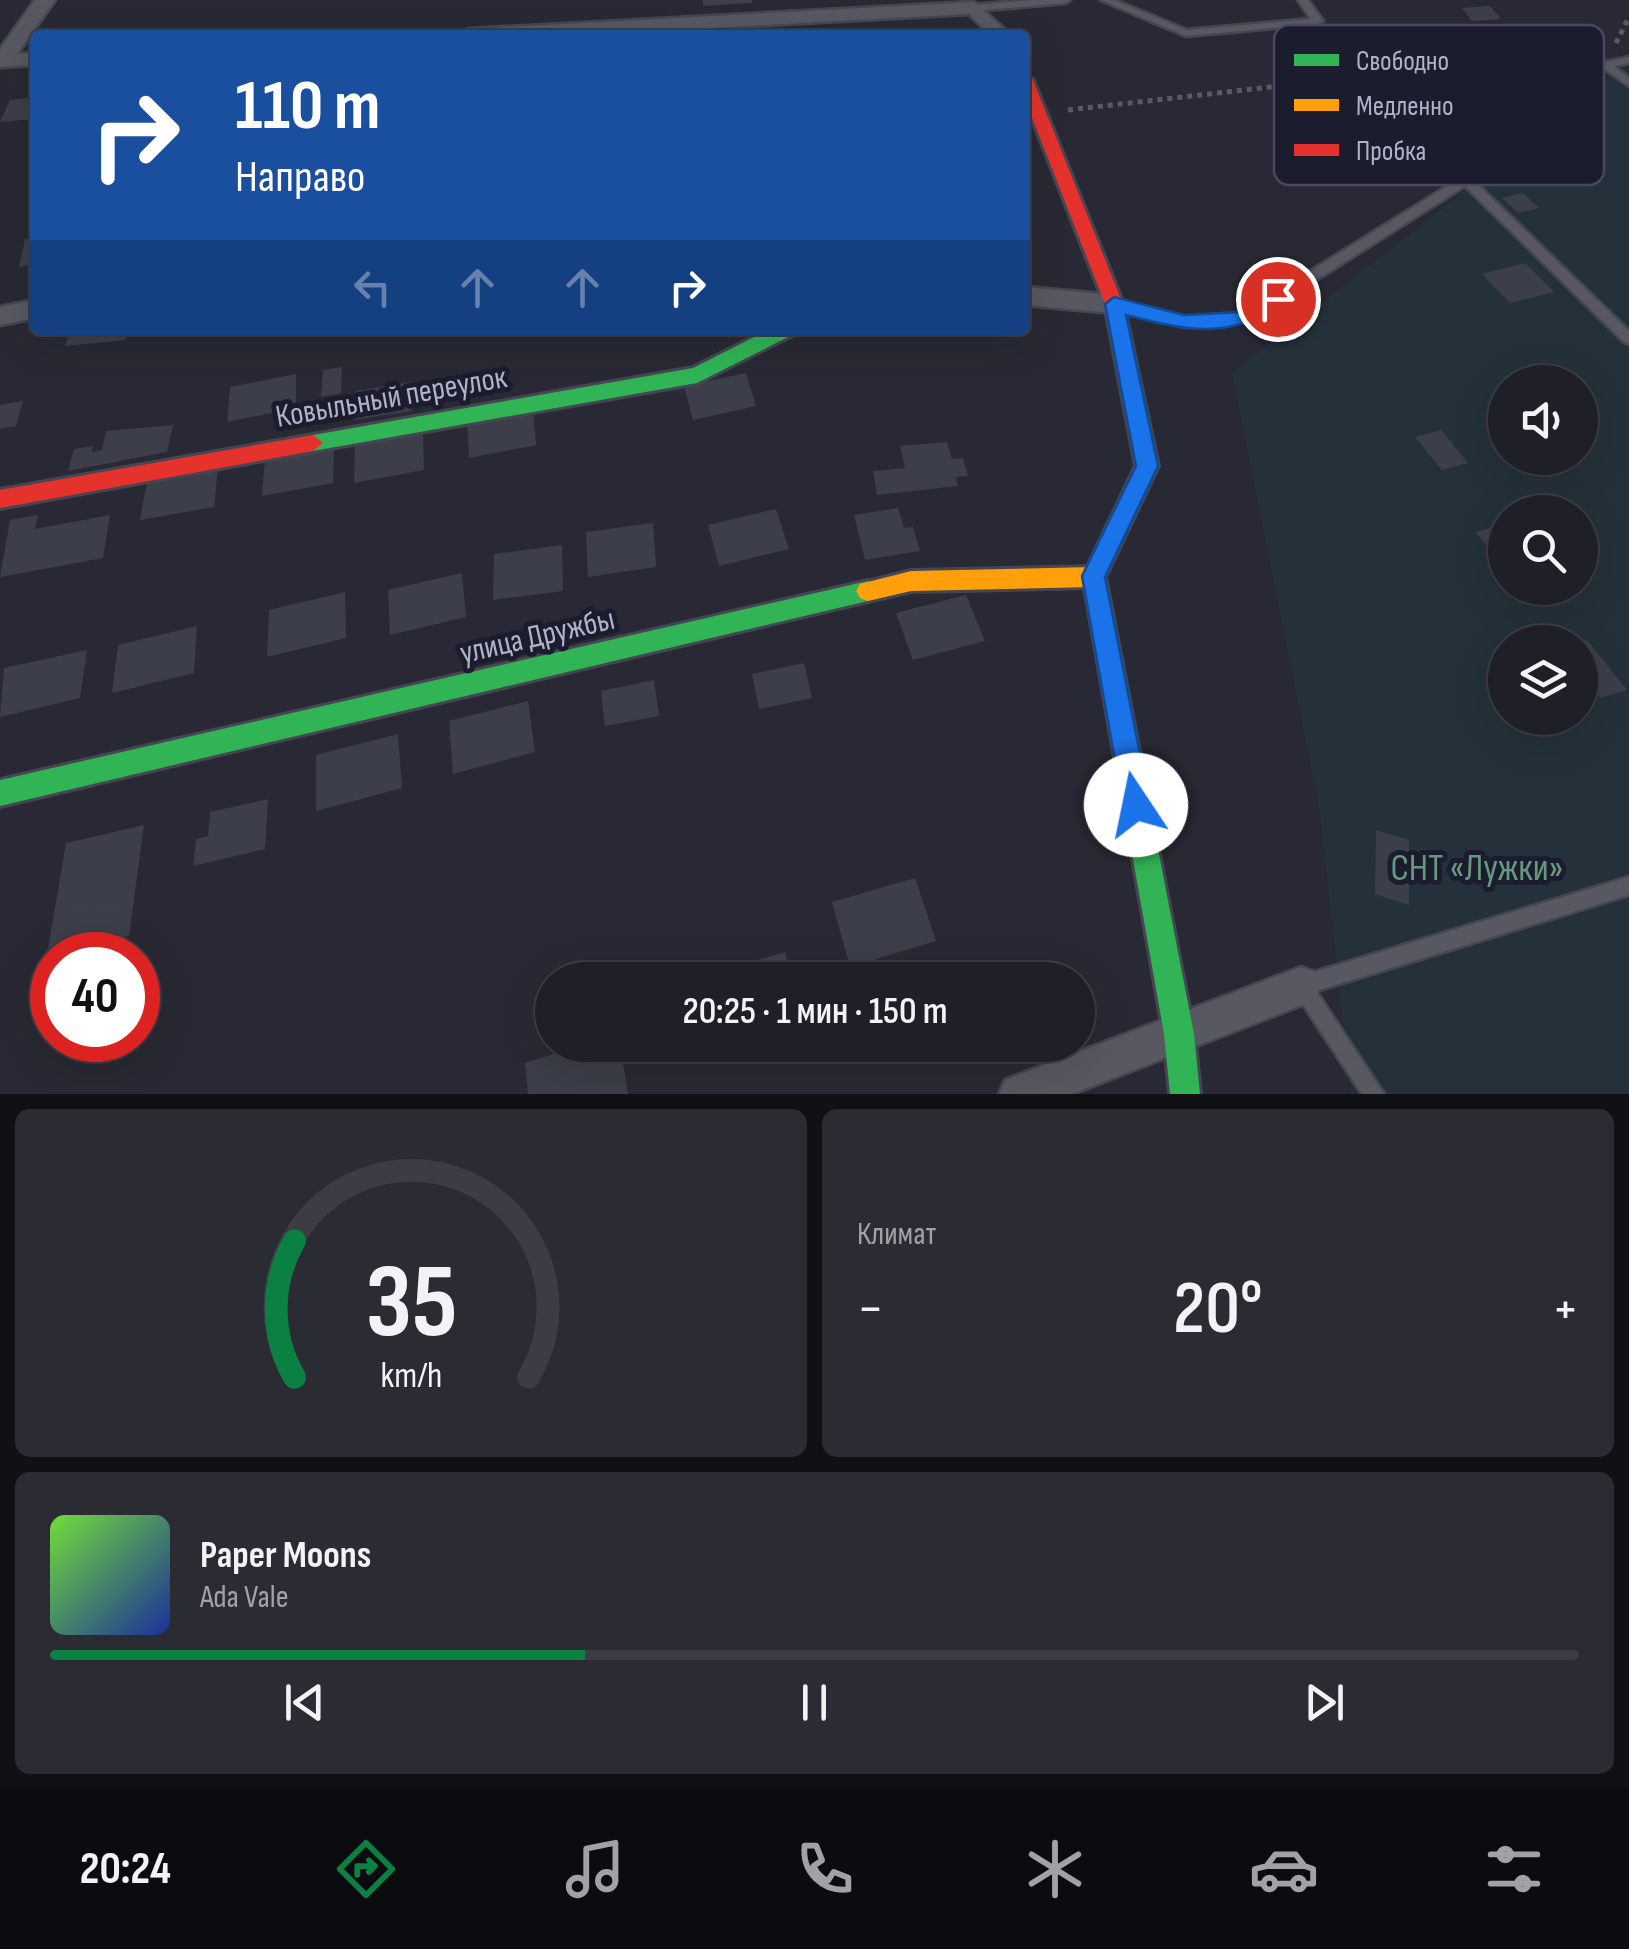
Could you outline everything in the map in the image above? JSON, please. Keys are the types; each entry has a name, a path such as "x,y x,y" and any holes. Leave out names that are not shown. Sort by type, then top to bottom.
{"street":[{"path":"1,61 44,0"},
{"path":"541,30 891,6 974,8 996,30"},
{"path":"1,61 30,59"},
{"path":"1031,112 1114,304 1147,466 1094,576 1179,1034 1185,1094"},
{"path":"1030,296 1114,304"},
{"path":"0,316 30,310"},
{"name":"Ковыльный переулок","path":"0,499 697,375 775,335"},
{"name":"улица Дружбы","path":"0,793 910,581 1094,576"},
{"path":"1019,1094 1301,986"}],"lane":[{"path":"974,8 1065,0"},
{"path":"1106,0 1186,33 1318,21 1303,0"},
{"path":"1606,65 1629,60"},
{"path":"1606,65 1629,83"},
{"path":"1114,304 1184,322 1246,318 1458,185"},
{"path":"1471,185 1629,339"},
{"path":"1374,1094 1301,986 1629,886"}],"path":[{"path":"1031,112 1099,109 1274,85"}],"green space":[{"name":"СНТ «Лужки»","path":"1629,68 1629,1094 1351,1094 1320,814 1232,373 1472,185 1604,185 1604,82 1620,69"}],"building":[{"path":"703,0 752,0 752,3 703,6"},
{"path":"1490,6 1501,19 1472,21 1462,8"},
{"path":"30,98 30,119 0,122 10,100"},
{"path":"1523,193 1539,208 1518,213 1502,198"},
{"path":"30,238 30,265 19,267 25,239"},
{"path":"1525,263 1554,292 1510,303 1482,274"},
{"path":"68,335 127,335 126,340 65,346"},
{"path":"342,367 341,393 321,397 323,370"},
{"path":"746,373 756,406 693,420 684,386"},
{"path":"296,374 296,408 227,422 230,387"},
{"path":"413,382 412,411 353,420 355,391"},
{"path":"23,401 16,426 0,429 0,405"},
{"path":"533,409 536,445 469,458 467,421"},
{"path":"173,425 167,452 68,471 74,449 93,446 92,452 102,450 106,431"},
{"path":"1441,430 1468,463 1442,470 1415,437"},
{"path":"423,433 424,470 354,483 355,445"},
{"path":"947,442 952,459 963,458 968,476 956,477 958,486 877,495 873,471 905,468 900,446"},
{"path":"334,446 333,483 262,496 265,458"},
{"path":"218,468 214,507 140,520 147,481"},
{"path":"898,508 904,528 913,527 920,551 865,560 854,515"},
{"path":"776,509 789,549 719,566 708,525"},
{"path":"38,515 35,529 110,515 103,558 0,577 10,520"},
{"path":"653,523 656,567 588,577 586,532"},
{"path":"1488,528 1488,547 1476,532"},
{"path":"562,545 563,591 493,600 494,554"},
{"path":"462,573 466,617 390,635 388,590"},
{"path":"345,592 346,638 267,657 269,610"},
{"path":"966,595 985,641 913,660 896,613"},
{"path":"197,626 194,673 112,693 118,645"},
{"path":"87,650 80,698 0,717 4,668"},
{"path":"1598,654 1627,690 1601,698 1598,694"},
{"path":"804,663 812,698 759,709 752,674"},
{"path":"654,680 659,716 605,726 601,691"},
{"path":"528,701 535,752 453,774 449,721"},
{"path":"398,734 402,788 316,811 316,755"},
{"path":"268,799 265,849 193,866 196,839 208,836 210,812"},
{"path":"144,825 130,932 51,932 66,843"},
{"path":"1376,830 1409,840 1409,905 1375,894"},
{"path":"915,878 936,941 867,962 849,962 832,902"},
{"path":"785,952 788,962 752,962"},
{"path":"535,1060 623,1062 628,1094 528,1094 525,1063"}],"traffic: fast":[{"path":"313,443 697,375 775,335"},
{"path":"1129,378 1147,466 1094,577 1179,1034 1185,1094"},
{"path":"0,793 868,591"}],"traffic: slow":[{"path":"868,591 911,581 1094,577"}],"traffic: jam":[{"path":"1030,93 1114,304 1129,378"},
{"path":"0,499 313,443"}],"route":[{"path":"1136,805 1094,576 1147,466 1114,304 1184,322 1246,318 1278,299"}]}
